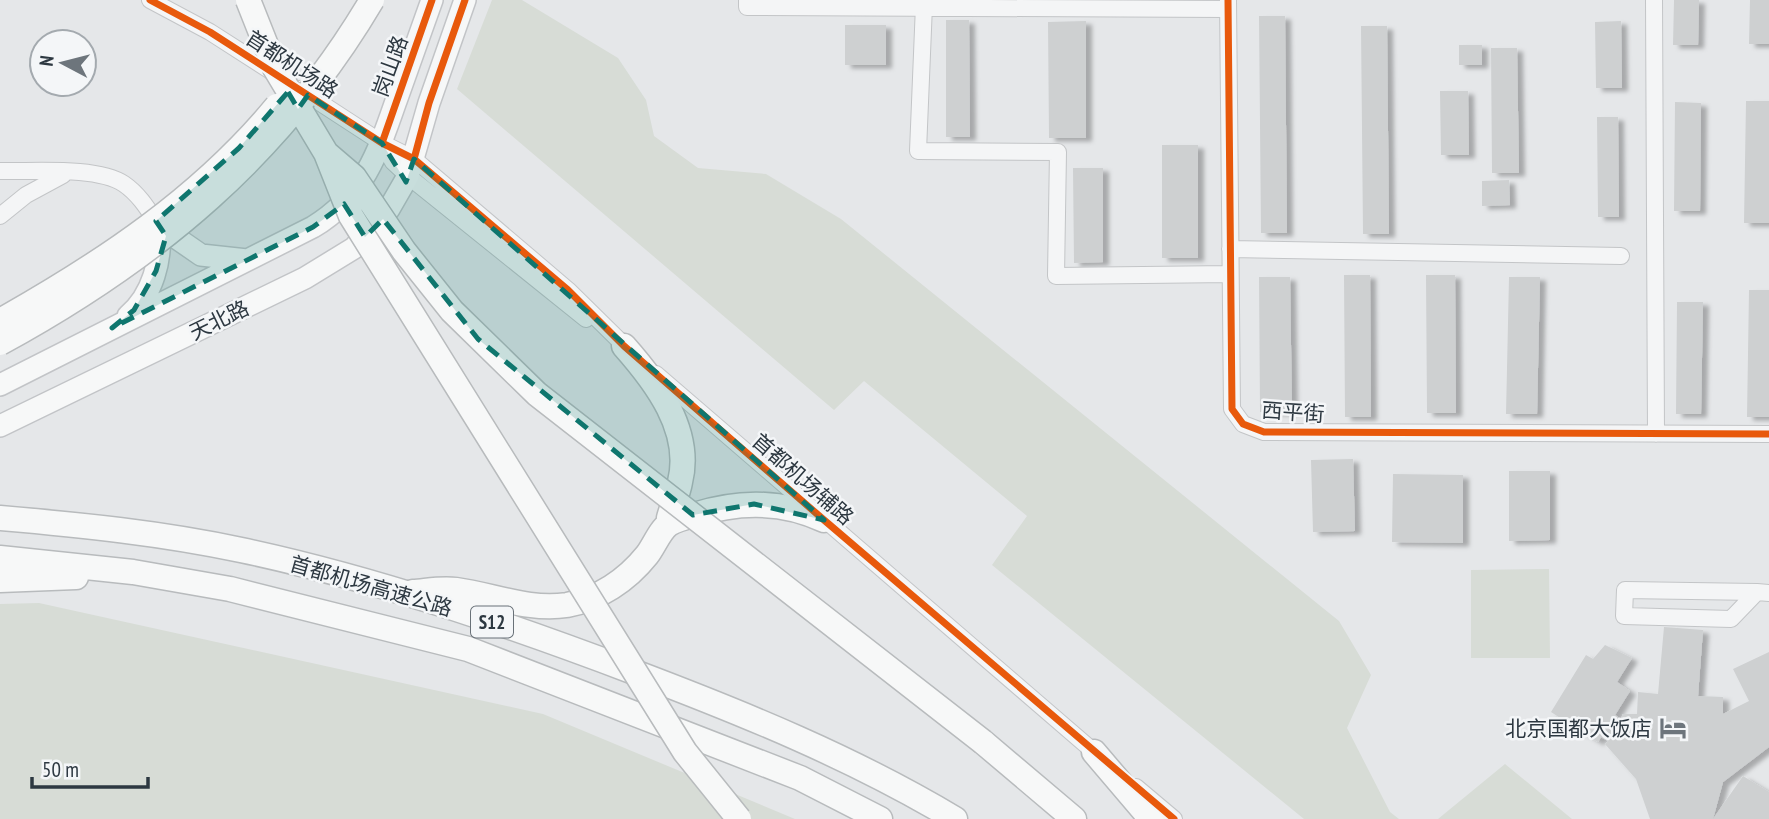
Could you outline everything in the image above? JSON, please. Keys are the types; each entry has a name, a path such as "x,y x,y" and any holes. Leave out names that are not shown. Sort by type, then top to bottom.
{"highway":[{"path":"248,0 275,68 326,153 351,216 685,752 739,819"},
{"path":"0,321 132,240 213,173 283,99 353,0"},
{"path":"0,343 113,276 233,179 305,99 372,0"},
{"path":"326,153 354,177 404,251 452,311 537,394 983,743 1074,819"},
{"path":"389,591 452,590 532,605 567,605 617,585 646,556 668,524 681,482 679,438 662,392 624,346"},
{"path":"668,524 737,504 792,509 824,520"},
{"name":"首都机场高速公路","path":"0,518 205,543 389,591 561,644 714,702 857,764 955,819"},
{"name":"首都机场高速公路","path":"0,558 133,572 230,589 321,609 488,656 800,778 880,819"},
{"path":"0,580 133,572"},
{"path":"1094,752 1151,819"}],"main road":[{"name":"岗山路","path":"382,143 432,0"},
{"path":"411,168 429,103 465,0"},
{"name":"天北路","path":"0,385 249,260 337,211 367,176 382,143"},
{"name":"天北路","path":"0,426 332,262 371,230 389,209 411,168"},
{"path":"159,226 201,255 249,260"},
{"path":"112,328 134,310 147,293 156,271 161,245 159,226"}],"street":[{"name":"首都机场路","path":"150,0 210,32 382,143 393,162 411,168"},
{"path":"747,0 747,7 1228,4"},
{"path":"1654,0 1656,434"},
{"name":"西平街","path":"1228,4 1232,409 1243,424 1264,432 1769,434"},
{"path":"924,5 918,151 1058,152 1056,276 1230,274"},
{"name":"首都机场辅路","path":"411,168 561,300 624,346 1174,819"},
{"path":"0,172 87,174 122,183 146,205 159,226"},
{"path":"0,216 26,195 65,173"},
{"path":"1230,248 1621,256"},
{"path":"1625,590 1763,592 1731,619 1624,616 1625,590"}],"highlighted area":[{"path":"288,92 298,109 308,95 382,143 406,182 414,159 824,520 754,504 693,515 478,339 383,219 365,237 344,204 313,227 112,328 134,310 156,271 166,236 156,221 239,148"}],"shaded area":[{"path":"492,0 522,0 618,58 646,100 654,136 698,168 766,174 841,219 1339,621 1371,675 1347,728 1390,812 1399,819 1304,819 992,565 1027,516 864,381 834,410 457,89"},
{"path":"1549,569 1550,658 1471,658 1471,570"},
{"path":"39,603 543,714 795,819 0,819 0,604"},
{"path":"1505,764 1572,819 1438,819"}],"building":[{"path":"1674,0 1699,0 1698,45 1673,45"},
{"path":"1750,0 1769,0 1769,44 1749,44"},
{"path":"1259,16 1285,16 1287,233 1261,233"},
{"path":"946,20 969,20 970,137 946,137"},
{"path":"1086,21 1086,138 1049,138 1048,22"},
{"path":"1621,21 1622,88 1596,88 1595,22"},
{"path":"845,25 886,25 886,65 845,65"},
{"path":"1361,26 1387,26 1389,234 1363,234"},
{"path":"1459,45 1482,45 1482,65 1459,65"},
{"path":"1491,48 1517,48 1519,173 1492,173"},
{"path":"1440,91 1468,91 1469,155 1441,155"},
{"path":"1746,101 1769,101 1769,223 1744,223"},
{"path":"1675,102 1701,103 1700,211 1674,211"},
{"path":"1597,117 1618,117 1619,217 1598,217"},
{"path":"1162,145 1198,145 1198,258 1162,258"},
{"path":"1073,168 1103,168 1103,262 1074,263"},
{"path":"1509,180 1510,205 1482,206 1482,181"},
{"path":"1344,275 1370,275 1371,417 1345,417"},
{"path":"1426,275 1455,275 1456,413 1427,413"},
{"path":"1259,277 1290,277 1292,412 1260,412"},
{"path":"1509,277 1540,277 1537,414 1506,414"},
{"path":"1749,290 1769,290 1769,417 1747,417"},
{"path":"1677,302 1703,302 1701,414 1676,414"},
{"path":"1353,459 1355,531 1313,532 1311,460"},
{"path":"1509,471 1550,471 1550,540 1509,541"},
{"path":"1393,474 1463,475 1463,543 1392,542"},
{"name":"北京国都大饭店","path":"1664,627 1703,630 1698,696 1723,697 1723,714 1749,701 1733,669 1769,652 1769,747 1723,782 1713,819 1650,819 1636,779 1605,744 1608,741 1601,737 1598,742 1551,712 1586,655 1593,659 1605,645 1632,658 1617,682 1630,691 1615,715 1621,719 1623,714 1637,714 1638,692 1658,694"},
{"path":"1743,776 1769,792 1769,819 1713,819"}],"cycle path":[{"path":"150,0 210,32 382,143 414,159 568,290 624,346 824,520 1174,819"},
{"path":"382,143 432,0"},
{"path":"414,159 429,103 465,0"},
{"path":"1228,0 1232,409 1243,424 1264,432 1769,434"}],"place":[{"name":"北京国都大饭店","path":"1673,728"}]}
